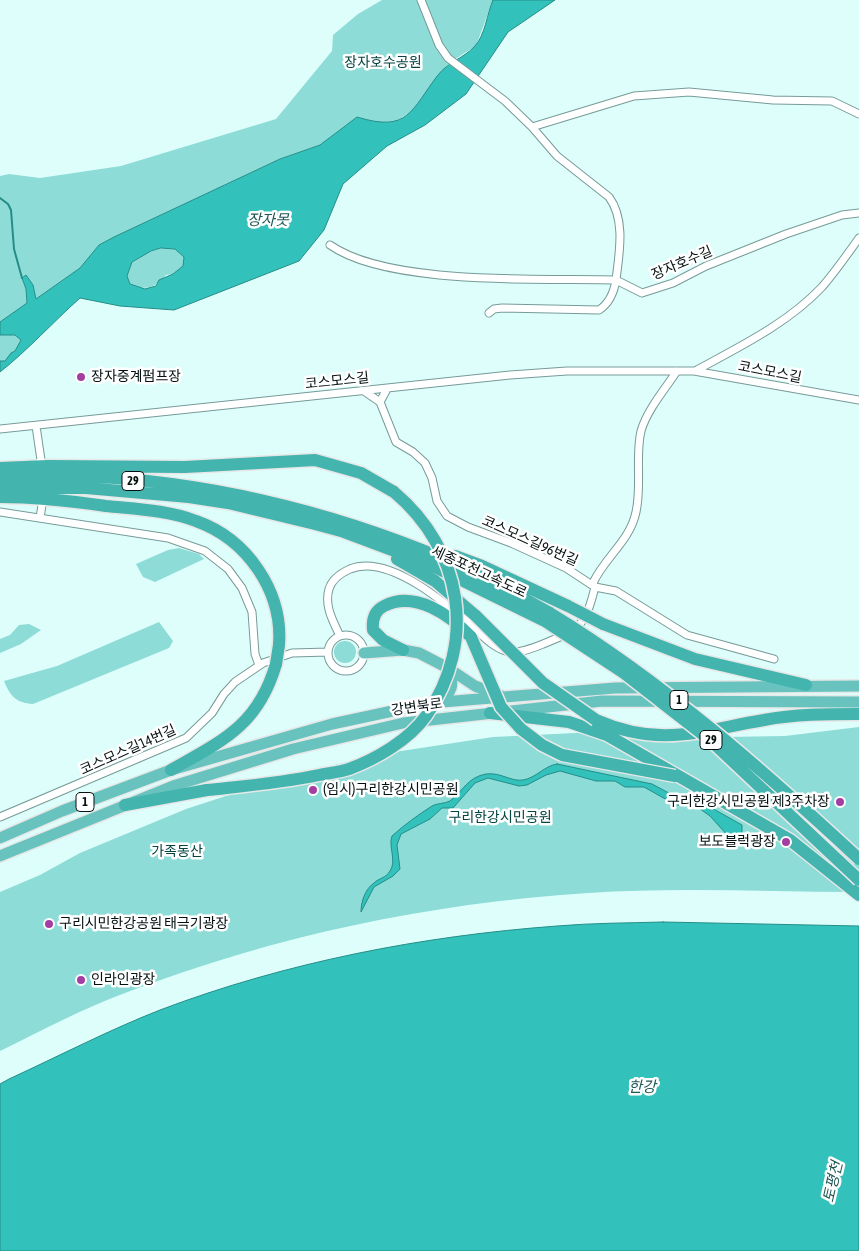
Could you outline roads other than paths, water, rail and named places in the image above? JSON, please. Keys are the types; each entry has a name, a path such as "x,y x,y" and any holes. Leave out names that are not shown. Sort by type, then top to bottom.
{"highway":[{"path":"0,468 48,466 185,467 315,460 361,473 394,492 419,516 434,537 447,563 455,596 457,632 453,655 446,676 425,717 385,751 348,769 304,778 206,790 125,805"},
{"name":"세종포천고속도로","path":"0,478 75,476 198,488 264,500 351,525 442,558 620,657 723,737 859,859"},
{"name":"세종포천고속도로","path":"0,488 86,488 189,497 228,503 250,510 341,531 454,575 547,617 624,673 710,740 859,880"},
{"path":"0,497 63,500 196,520 213,528 247,554 265,581 277,615 278,645 276,664 261,700 239,728 218,744 171,770"},
{"path":"264,500 333,513 482,566 603,624 695,659 806,685"},
{"path":"250,510 374,549 406,563 435,581 476,616 543,683 596,720 619,730 659,736 682,735 763,720 805,715 859,714"},
{"path":"502,696 476,686 448,668 419,654 403,650 383,640 374,630 376,612 392,603 410,602 429,606 457,622 471,636 501,708 521,729 542,745 562,755 675,776"},
{"path":"364,653 403,650"},
{"path":"430,704 449,694 453,678 448,668"},
{"name":"강변북로","path":"0,838 62,811 171,770 332,724 430,704 502,696 615,688 859,686"},
{"name":"강변북로","path":"0,856 191,780 345,735 403,723 610,701 859,702"},
{"path":"490,713 569,722 607,735 675,776 790,840 859,895"}],"street":[{"path":"422,0 439,45 450,59 481,85 505,101 532,127 557,156 609,197 614,204 619,228 616,280 612,297 605,306 599,310 502,308 494,309 489,313"},
{"path":"532,127 634,96 689,92 773,100 832,101 859,114"},
{"name":"장자호수길","path":"616,280 642,293 672,283 706,266 786,234 842,215 859,213"},
{"path":"694,371 767,331 802,305 821,288 859,238"},
{"path":"330,245 341,252 379,266 438,274 616,280"},
{"name":"코스모스길","path":"0,430 510,375 577,371 694,371 859,400"},
{"path":"340,636 327,602 329,587 339,574 355,567 370,565 424,588 490,643 510,652 527,650 571,634 588,614 595,587 593,583 599,570 622,545 636,512 642,429 677,371"},
{"path":"364,391 380,402 387,389"},
{"name":"코스모스길96번길","path":"380,402 396,442 413,452 425,463 432,478 437,501 447,516 468,527 511,543 566,568 595,587 616,592 635,601 672,628 687,635 774,659"},
{"path":"36,426 41,460"},
{"path":"40,518 42,505"},
{"path":"0,512 168,538 205,551 228,569 242,588 252,612 255,654 259,665"},
{"path":"348,635 356,638 362,645 364,653 357,666 343,670 334,666 328,652 332,642 340,636 348,635"},
{"name":"코스모스길14번길","path":"0,818 186,738 212,713 224,694 235,682 259,665 292,653 328,652"}],"water":[{"name":"장자못","path":"493,0 555,0 508,32 466,94 425,125 387,146 343,184 324,230 299,261 174,310 120,306 80,298 21,355 0,372 0,361 5,361 15,351 21,340 15,335 0,335 0,322 27,303 26,289 22,278 26,275 33,285 36,299 80,268 99,245 114,237 280,159 320,145 357,117 388,122 398,120 407,115 438,75 475,46 484,30","holes":["161,248 175,249 184,257 183,266 173,274 159,280 156,286 145,289 130,284 127,276 132,262 151,251"]},
{"path":"557,764 652,784 680,799 701,802 742,825 742,839 729,837 710,816 696,806 676,805 644,787 625,787 615,781 596,781 560,771 546,775 527,785 519,786 488,778 475,783 453,808 442,808 430,819 401,834 397,845 400,869 393,876 374,887 361,912 363,900 368,889 376,881 387,875 392,867 392,836 411,820 436,804 450,801 470,781 480,776 491,774 514,780 523,780"},
{"name":"한강","path":"663,922 859,926 859,1251 0,1251 0,1084 9,1079 160,1010 208,993 306,965 406,944 456,937 583,924"}],"waterway":[{"path":"0,198 8,204 11,210 14,249 22,278"}],"place":[{"name":"장자중계펌프장","path":"81,377"},
{"name":"(임시)구리한강시민공원","path":"313,790"},
{"name":"구리한강시민공원 제3주차장","path":"840,802"},
{"name":"보도블럭광장","path":"786,842"},
{"name":"구리시민한강공원 태극기광장","path":"49,924"},
{"name":"인라인광장","path":"81,980"}],"park label":[{"name":"장자호수공원","path":"383,63"},
{"name":"구리한강시민공원","path":"500,818"},
{"name":"가족동산","path":"177,852"}],"water label":[{"name":"토평천","path":"833,1182"}]}
